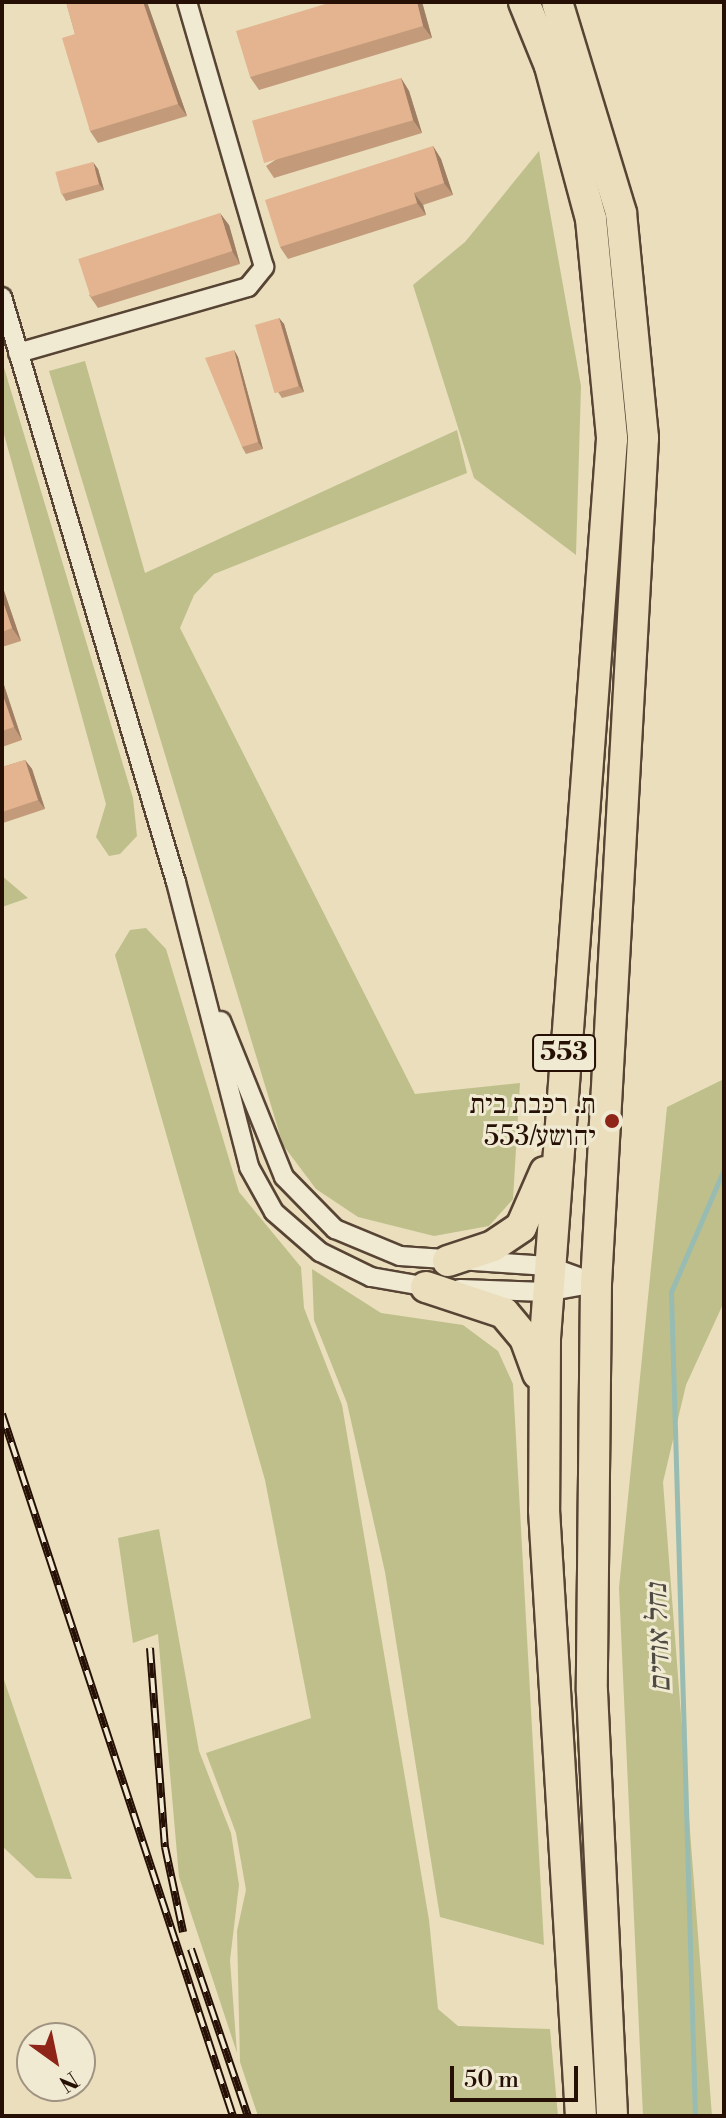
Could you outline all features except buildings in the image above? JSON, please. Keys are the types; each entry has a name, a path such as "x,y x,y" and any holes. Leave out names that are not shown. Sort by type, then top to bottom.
{"main road":[{"name":"553","path":"524,2 553,78 591,219 612,439 547,1279 544,1390 549,1607 581,2116"},
{"name":"553","path":"557,2 621,213 643,438 596,1283 592,1691 612,2116"},
{"path":"448,1261 493,1246 521,1227 558,1137"},
{"path":"426,1287 504,1313 525,1338 544,1390"}],"street":[{"path":"18,353 248,287 264,267 187,2"},
{"path":"2,297 201,970 239,1140 274,1212 346,1267 426,1287 547,1279"},
{"path":"201,970 295,1195 358,1242 547,1279 596,1283"}],"green space":[{"path":"539,151 581,386 576,555 474,478 413,285 465,242"},
{"path":"2,361 133,798 137,836 120,854 109,856 96,837 106,804 2,427"},
{"path":"85,361 145,573 457,430 467,473 214,574 194,595 180,628 415,1094 520,1083 513,1199 489,1226 434,1236 358,1217 316,1189 283,1145 49,371"},
{"path":"2,876 28,898 2,907"},
{"path":"146,928 166,949 239,1192 301,1267 304,1308 342,1405 429,1920 438,2009 458,2026 550,2029 558,2116 258,2116 240,2062 237,1931 246,1890 236,1833 206,1753 311,1718 265,1480 115,955 130,930"},
{"path":"724,1079 724,1302 686,1385 663,1482 712,2116 643,2116 619,1588 667,1107"},
{"path":"312,1269 381,1313 463,1325 498,1351 513,1384 544,1945 440,1917 385,1572 347,1403 314,1320"},
{"path":"159,1529 199,1751 231,1833 239,1885 230,1960 237,2053 179,1877 158,1634 133,1643 118,1538"},
{"path":"2,1674 72,1879 36,1878 2,1846"}],"waterway":[{"name":"נחל אודים","path":"695,2116 671,1292 724,1169"}],"railway":[{"path":"2,1414 233,2116"},
{"path":"150,1648 165,1847 183,1932"},
{"path":"191,1949 248,2116"}],"place":[{"name":"ת. רכבת בית יהושע/553","path":"612,1121"}]}
